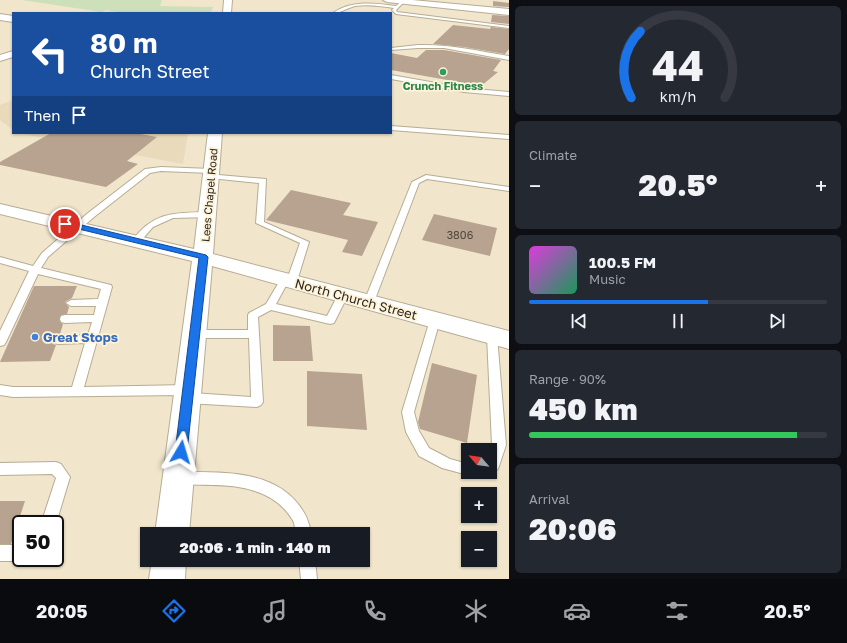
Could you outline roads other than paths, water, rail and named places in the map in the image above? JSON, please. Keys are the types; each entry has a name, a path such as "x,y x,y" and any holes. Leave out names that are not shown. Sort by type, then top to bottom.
{"main road":[{"path":"227,12 228,0"},
{"name":"Lees Chapel Road","path":"173,527 195,334 215,134"},
{"name":"North Church Street","path":"0,210 203,257 501,338"},
{"path":"166,579 168,567"}],"street":[{"path":"387,0 399,4 509,12"},
{"path":"0,17 12,19"},
{"path":"0,58 12,54"}],"lane":[{"path":"337,12 348,5 399,4"},
{"path":"399,4 394,10 396,13 407,16 509,28"},
{"path":"392,49 422,46 449,47 509,58"},
{"path":"392,77 452,88 494,94 509,94"},
{"path":"392,128 509,137"},
{"path":"0,390 13,392 77,391 188,394 257,402 253,316 270,306 289,280 304,242 260,223 263,181 161,169 148,171 91,215 45,255 35,270 15,320 3,341"},
{"path":"369,302 416,182 426,177 509,189"},
{"path":"136,241 150,225 172,216 207,215"},
{"path":"0,260 107,287 77,391"},
{"path":"270,306 330,320 343,295"},
{"path":"71,303 103,302"},
{"path":"65,319 98,318"},
{"path":"435,320 408,412 412,432 424,452 447,464 461,468"},
{"path":"195,334 254,334"},
{"path":"497,452 499,445 501,338"},
{"path":"58,340 92,339"},
{"path":"0,469 56,468 63,477 51,515"},
{"path":"178,478 235,479 255,484 272,491 287,502 298,514 302,527"},
{"path":"0,553 12,553"},
{"path":"308,567 309,579"}],"place":[{"name":"Crunch Fitness","path":"443,72"},
{"name":"Great Stops","path":"35,337"}]}
